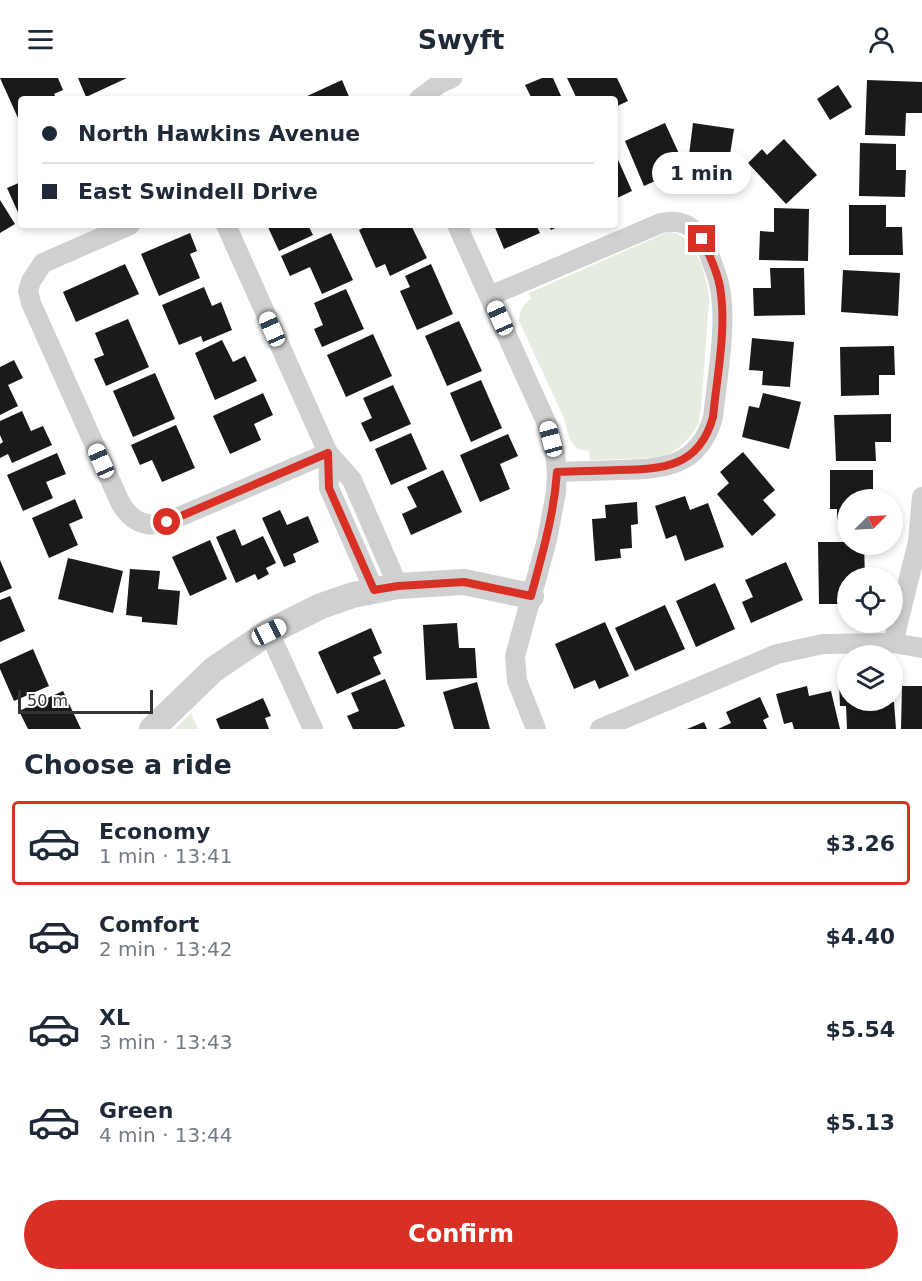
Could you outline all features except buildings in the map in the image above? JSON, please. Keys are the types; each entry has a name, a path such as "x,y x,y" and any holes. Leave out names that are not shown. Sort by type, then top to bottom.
{"street":[{"path":"423,96 452,78"},
{"path":"490,296 661,223 671,221 681,222 697,231 717,274 721,299 721,333 713,417 703,442 687,457 658,469 557,472"},
{"path":"123,228 43,263 31,281 28,291 31,303 125,512 141,523 152,525 167,522 328,453"},
{"path":"227,228 328,453 329,488 386,588"},
{"path":"458,228 547,424 555,454 556,492 547,540 514,667 517,681 536,729"},
{"path":"893,643 918,542 922,497"},
{"path":"152,729 213,670 269,632 321,606 386,588 464,582 531,596"},
{"path":"269,632 313,729"},
{"path":"600,729 777,654 823,644 893,643 922,648"}],"shaded area":[{"path":"668,232 686,239 693,248 703,270 708,293 699,422 693,433 679,448 669,454 656,458 590,460 589,451 577,449 570,440 564,418 519,321 521,311 531,299 529,293"},
{"path":"191,713 198,729 175,729"}],"route":[{"path":"167,522 328,453 329,488 374,590 398,586 464,582 531,596 547,540 556,492 557,472 658,469 687,457 703,442 710,429 721,333 721,299 717,274 702,239"}]}
